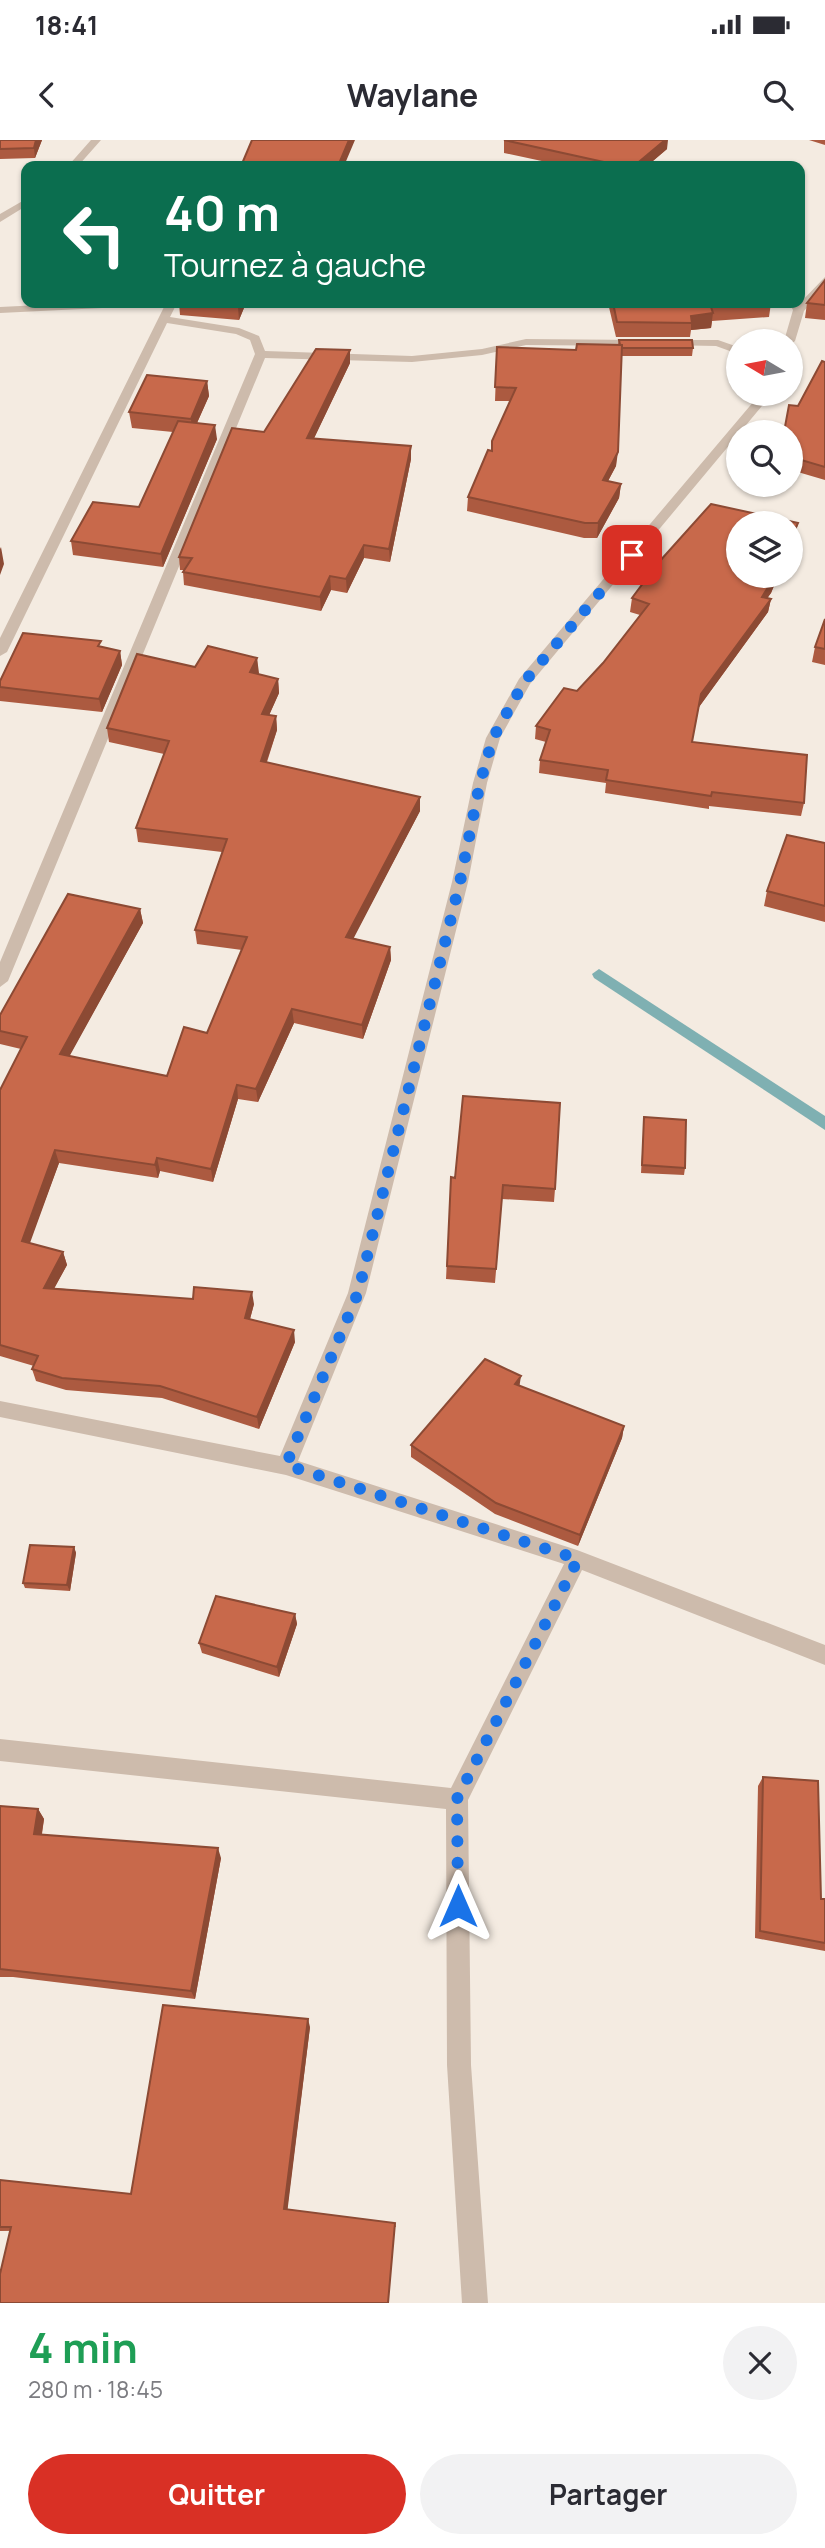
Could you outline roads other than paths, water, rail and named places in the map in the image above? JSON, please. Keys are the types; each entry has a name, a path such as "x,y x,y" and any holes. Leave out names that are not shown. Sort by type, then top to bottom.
{"street":[{"path":"77,161 96,140"},
{"path":"0,219 21,205"},
{"path":"805,299 825,280"},
{"path":"0,310 41,308"},
{"path":"0,652 169,308"},
{"path":"792,329 797,308"},
{"path":"0,981 261,354 255,338 239,331 163,320"},
{"path":"261,354 412,359 482,352 526,342 649,343"},
{"path":"663,343 718,343 726,346"},
{"path":"286,1465 358,1293 493,738 524,682 759,406"},
{"path":"0,1409 286,1465 578,1559 825,1655"},
{"path":"475,2303 459,2065 457,1799 578,1559"},
{"path":"0,1750 457,1799"}],"waterway":[{"path":"599,974 825,1124"}]}
